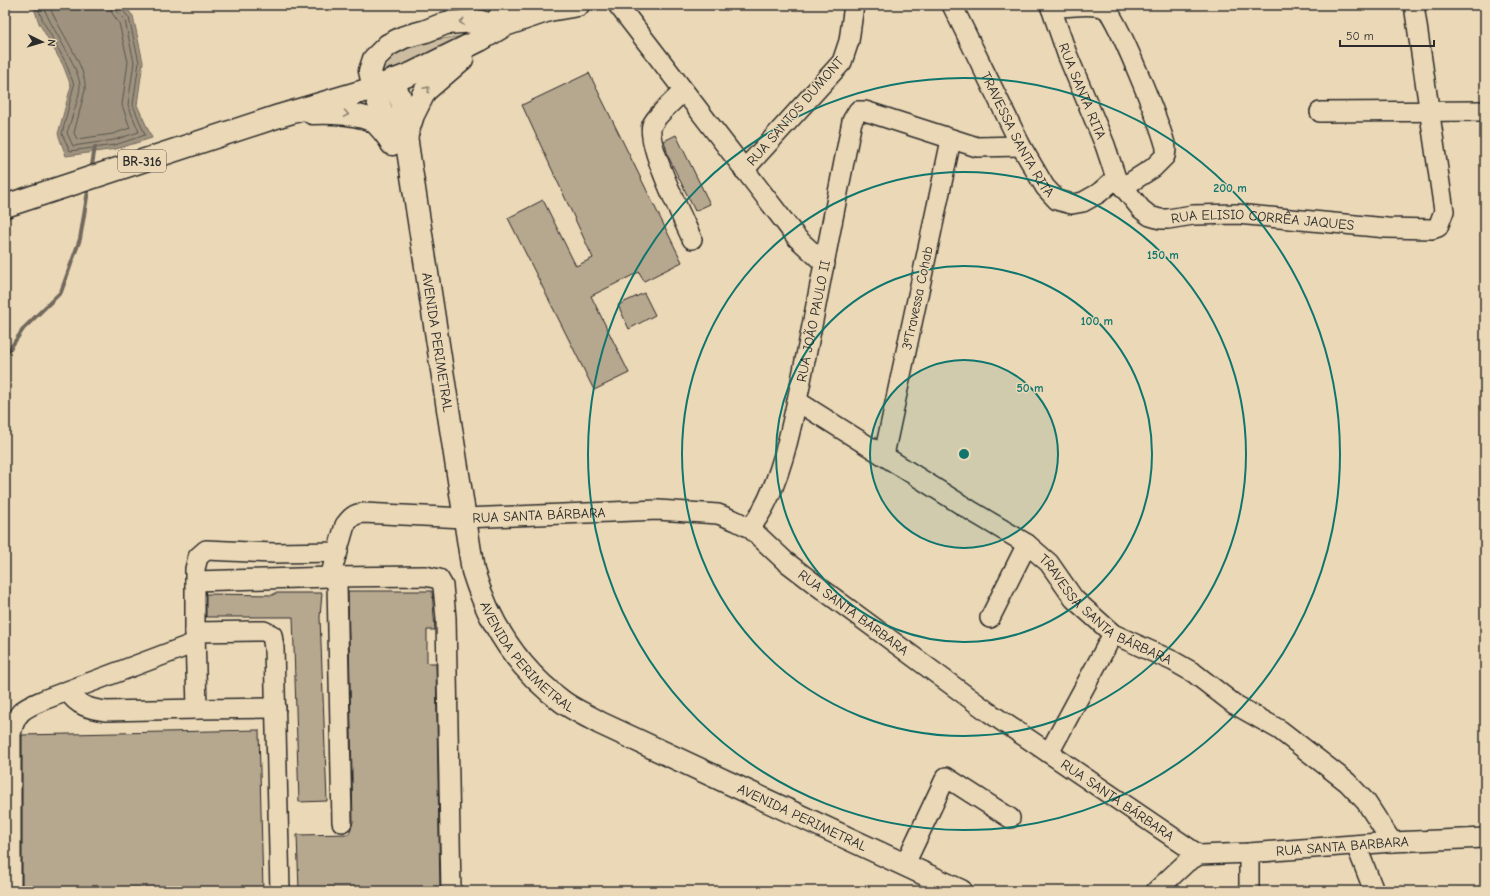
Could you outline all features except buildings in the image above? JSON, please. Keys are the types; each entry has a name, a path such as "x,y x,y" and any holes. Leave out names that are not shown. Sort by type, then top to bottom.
{"main road":[{"path":"553,7 578,5"},
{"name":"BR-316","path":"5,206 279,116 384,84 411,74 480,40 499,18 553,7"},
{"path":"398,138 384,84 370,71 374,59 388,45 404,36 426,31 446,23 499,18"},
{"path":"398,138 413,115 425,91 460,61 480,40"},
{"path":"279,116 319,112 353,116 375,122 398,138"},
{"name":"AVENIDA PERIMETRAL","path":"398,138 401,166 412,181 472,571 480,597 515,656 536,680 564,702 618,731 961,891"}],"street":[{"path":"499,18 522,5"},
{"path":"618,5 797,238 825,264"},
{"name":"RUA SANTOS DUMONT","path":"744,170 842,62 849,41 854,5"},
{"name":"TRAVESSA SANTA RITA","path":"952,5 1021,146 1045,187 1057,200 1072,204 1083,202 1119,182"},
{"path":"1414,5 1430,111"},
{"path":"1051,6 1093,6 1108,10 1113,16 1124,40 1160,127 1166,145 1165,156 1153,168 1119,182"},
{"name":"RUA SANTA RITA","path":"1051,6 1068,54 1119,182"},
{"path":"683,91 652,124 650,134 656,155 692,239"},
{"name":"RUA JOÃO PAULO II","path":"750,528 760,517 777,477 797,401 852,120 858,111 861,111 951,140"},
{"name":"RUA ELISIO CORRÊA JAQUES","path":"1119,182 1141,209 1150,216 1160,219 1193,215 1237,214 1427,230 1438,227 1444,211 1430,111"},
{"path":"1320,112 1485,111"},
{"path":"951,140 977,147 1021,146"},
{"name":"3ªTravessa Cohab","path":"884,455 951,140"},
{"name":"TRAVESSA SANTA BÁRBARA","path":"797,401 973,512 1027,544 1049,563 1074,598 1113,634 1184,666 1234,704 1280,730 1348,782 1366,802 1392,842"},
{"name":"RUA SANTA BÁRBARA","path":"338,552 346,525 355,514 464,518 658,510 718,514 750,528 785,561 987,711 1199,855"},
{"path":"990,618 1027,544"},
{"path":"196,709 195,569 198,557 206,550 338,552 330,577"},
{"path":"274,552 274,579"},
{"path":"195,581 425,576 436,577 439,579 443,586 446,618 451,891"},
{"path":"330,577 337,583 342,822"},
{"path":"11,891 11,751 13,724 16,716 23,710 195,637 254,631 264,631 272,635 276,708 280,891"},
{"path":"1048,753 1113,634"},
{"path":"68,691 73,700 91,710 276,708"},
{"path":"905,864 946,777 1010,818"},
{"name":"RUA SANTA BARBARA","path":"1199,855 1249,853 1392,842 1485,838"},
{"path":"1356,845 1374,891"},
{"path":"1249,853 1249,891"},
{"path":"1156,891 1187,862 1199,855"}],"shaded area":[{"path":"478,34 417,61 377,75 385,63 407,48 436,40"}],"water":[{"path":"33,5 124,5 133,16 143,62 137,105 152,138 116,149 66,156 58,134 71,86 63,65 39,23"}],"waterway":[{"path":"92,165 95,147"},
{"path":"5,356 24,328 61,292 80,239 88,191"}]}
